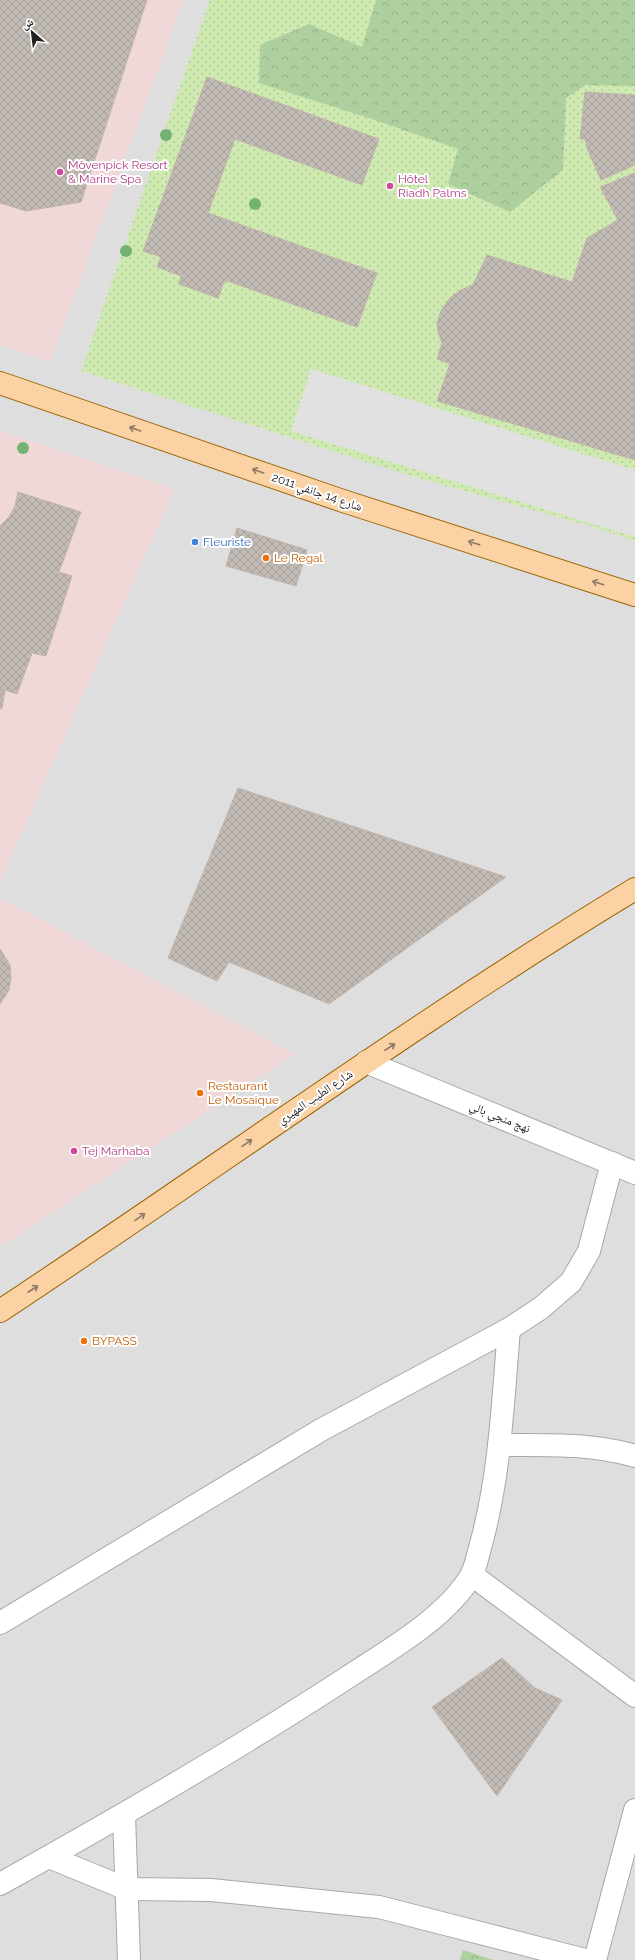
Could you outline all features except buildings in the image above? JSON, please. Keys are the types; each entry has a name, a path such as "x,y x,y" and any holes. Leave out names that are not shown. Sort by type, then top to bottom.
{"main road":[{"name":"شارع 14 جانفي 2011","path":"0,383 343,501 632,595"},
{"name":"شارع الطيب المهيري","path":"0,1311 366,1062 635,889"}],"street":[{"name":"نهج منجي بالي","path":"366,1062 635,1173"},
{"path":"0,1623 321,1430 509,1329 540,1308 571,1282 589,1251 612,1163"},
{"path":"0,1884 124,1815 284,1719 417,1631 446,1606 472,1575 486,1526 499,1445 509,1329"},
{"path":"499,1445 567,1445 614,1450 635,1456"},
{"path":"472,1575 635,1696"},
{"path":"595,1960 635,1810"},
{"path":"124,1815 129,1960"},
{"path":"49,1857 127,1890 211,1890 379,1907 585,1960"}],"shaded area":[{"path":"0,0 635,0 635,1960 0,1960"},
{"name":"Mövenpick Resort & Marine Spa","path":"0,0 184,0 50,362 0,345"},
{"path":"311,369 635,470 635,537 291,431"},
{"path":"0,431 175,488 0,882"},
{"name":"Tej Marhaba","path":"0,898 295,1054 0,1247"}],"green space":[{"name":"Hôtel Riadh Palms","path":"210,0 635,0 635,541 594,527 408,475 81,371"},
{"path":"376,0 635,0 635,86 586,85 566,98 563,170 510,212 448,184 458,149 372,119 259,83 260,45 309,24 362,47"},
{"path":"463,1950 493,1960 460,1960"}],"place":[{"name":"Mövenpick Resort & Marine Spa","path":"60,172"},
{"name":"Hôtel Riadh Palms","path":"390,186"},
{"name":"Fleuriste","path":"195,542"},
{"name":"Le Regal","path":"266,558"},
{"name":"Restaurant Le Mosaique","path":"200,1093"},
{"name":"Tej Marhaba","path":"74,1151"},
{"name":"BYPASS","path":"84,1341"}]}
